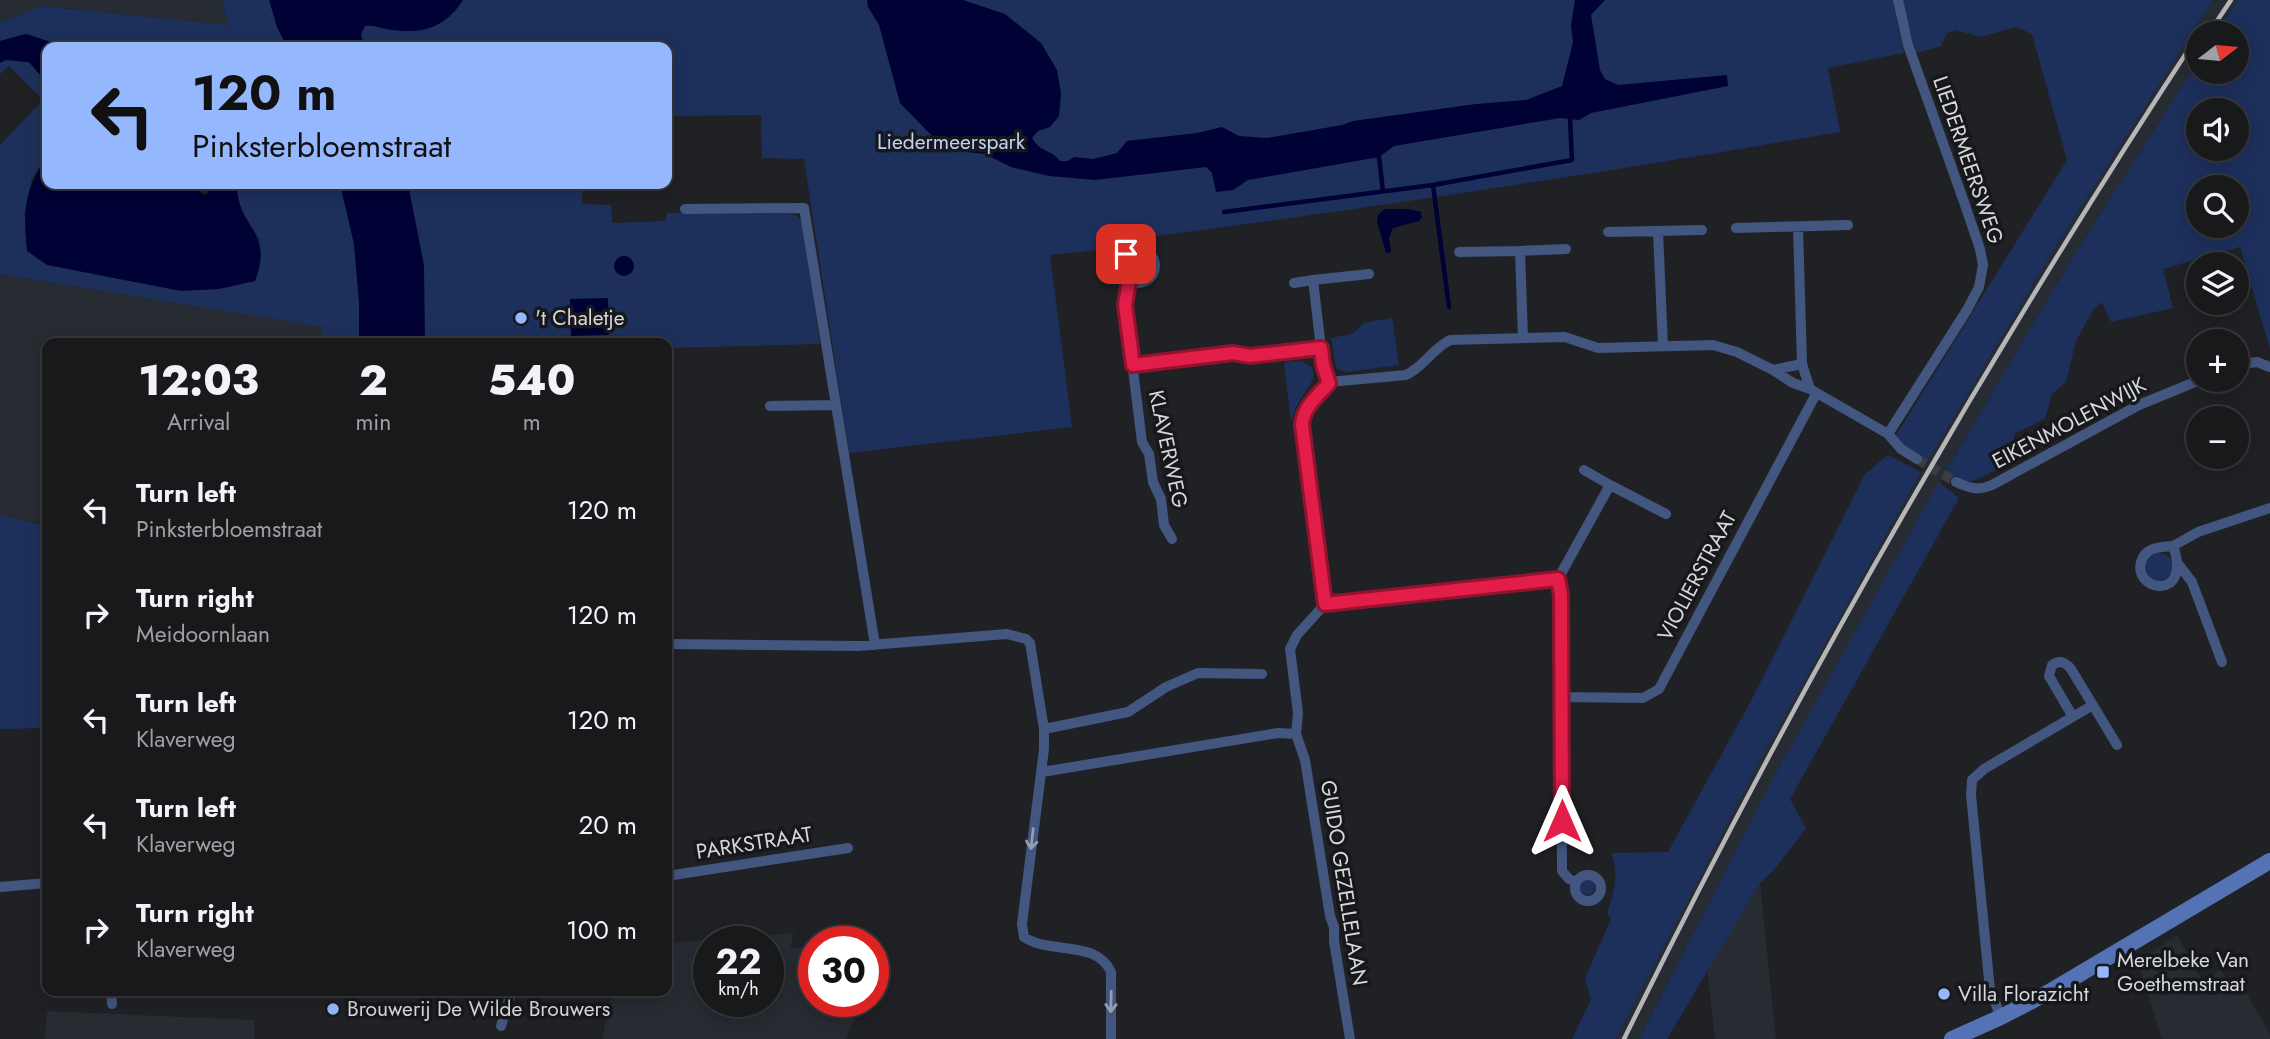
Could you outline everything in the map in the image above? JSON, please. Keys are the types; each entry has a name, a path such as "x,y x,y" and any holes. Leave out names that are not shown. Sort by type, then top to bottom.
{"main road":[{"path":"1952,1039 2051,991 2270,861"}],"street":[{"name":"LIEDERMEERSWEG","path":"1888,434 1967,310 1979,287 1983,265 1964,202 1908,45 1899,0"},
{"path":"685,209 804,208 875,645"},
{"path":"1736,228 1848,225"},
{"path":"1798,227 1802,364 1813,391"},
{"path":"1608,232 1702,230"},
{"path":"1658,231 1663,346"},
{"path":"1459,252 1566,249"},
{"path":"1520,251 1524,338"},
{"path":"1294,283 1369,274"},
{"name":"KLAVERWEG","path":"1129,281 1125,305 1142,442 1149,454 1153,482 1161,499 1164,525 1172,539"},
{"path":"1314,281 1323,365 1329,383"},
{"path":"1558,579 1325,604 1302,425 1302,415 1306,408 1329,383 1405,374 1417,370 1439,346 1450,340 1565,337 1598,348 1713,345 1724,347 1813,391 1888,434 1901,449 1917,460"},
{"name":"KLAVERWEG","path":"1133,365 1233,353 1250,356 1321,348"},
{"path":"2249,363 2257,362 2270,367"},
{"path":"1773,370 1802,364"},
{"name":"EIKENMOLENWIJK","path":"1956,482 1979,489 1992,485 2139,405 2186,386"},
{"name":"VIOLIERSTRAAT","path":"1562,697 1643,698 1659,689 1813,391"},
{"path":"770,406 835,405"},
{"path":"1584,470 1666,514"},
{"path":"1577,882 1569,879 1562,871 1561,595 1558,579 1610,485"},
{"path":"2179,565 2176,577 2167,585 2155,586 2141,575 2141,563 2147,552 2173,546 2198,532 2270,508"},
{"path":"2173,546 2179,565 2192,582 2222,662"},
{"name":"GUIDO GEZELLELAAN","path":"1325,604 1297,635 1290,649 1298,713 1296,734 1304,760 1334,927 1350,1039"},
{"path":"672,643 875,645 1007,634 1026,639 1030,643 1044,729 1042,772 1022,925 1024,937 1033,944 1090,953 1107,962 1111,972 1111,1039"},
{"path":"2073,717 2049,677 2050,669 2055,663 2063,662 2069,666 2117,745"},
{"path":"1044,729 1128,712 1166,687 1198,673 1212,671 1262,674"},
{"path":"2001,1017 1990,990 1972,780 1984,769 2093,705"},
{"path":"1042,772 1278,733 1296,734"},
{"name":"PARKSTRAAT","path":"672,875 848,848"},
{"path":"0,887 42,883"},
{"path":"111,996 112,1004"},
{"path":"501,1026 510,996"}],"shaded area":[{"path":"0,0 221,0 229,25 43,6 0,23"},
{"path":"269,0 463,0 448,18 430,28 399,31 365,26 361,34 363,42 284,42"},
{"path":"867,0 963,0 1005,14 1041,43 1057,70 1061,93 1059,116 1050,127 1038,131 1032,138 1039,147 1060,161 1068,161 1074,157 1093,159 1117,153 1127,141 1197,133 1222,127 1239,136 1267,138 1353,121 1526,100 1562,86 1573,42 1571,26 1575,0 1605,0 1591,15 1600,70 1605,79 1618,85 1727,75 1728,86 1591,113 1579,120 1560,118 1394,146 1379,157 1248,180 1233,190 1216,192 1212,173 1206,167 1095,180 1049,176 1011,167 985,154 958,151 938,142 900,103 879,25 868,7"},
{"path":"2213,0 2238,0 2224,21 2200,21"},
{"path":"26,34 51,42 42,42 42,77 29,62 6,60 0,63 0,41"},
{"path":"2186,42 2186,80 2073,257 1952,460 1778,769 1639,1039 1616,1039 1780,722 1934,450 2056,246"},
{"path":"42,164 42,189 195,189 205,195 212,189 237,189 242,211 258,239 260,264 255,281 219,289 181,291 47,265 27,251 27,202"},
{"path":"341,189 409,189 424,265 425,338 359,338 354,244"},
{"path":"1385,209 1409,209 1421,212 1422,217 1419,221 1393,228 1389,238 1391,252 1386,253 1377,222 1378,215"},
{"path":"624,256 631,259 634,266 631,273 624,276 617,273 614,266 617,259"},
{"path":"0,274 322,327 321,338 42,338 42,524 0,515"},
{"path":"608,298 609,335 571,336 570,299"},
{"path":"1760,883 1776,1039 1715,1039 1707,969"},
{"path":"793,933 791,948 798,947 798,1017 855,1017 846,1039 602,1039 611,996 672,996 672,943 693,941 693,1017 784,1017 784,934"},
{"path":"2177,935 2202,980 2221,969 2228,983 2237,977 2270,1034 2270,1039 2162,1039 2138,962"},
{"path":"47,1011 254,1020 254,1039 45,1039"}],"green space":[{"name":"Liedermeerspark","path":"221,0 1893,0 1904,53 1828,68 1840,132 1478,191 1115,241 1115,247 1107,249 1050,255 1072,427 849,453 804,159 762,158 761,115 672,116 672,42 51,42 26,34 0,41 0,23 42,6 229,25"},
{"path":"1902,0 2213,0 2200,21 2186,21 2186,42 2056,246 1927,462 1895,437 2067,160 2032,34 2016,27 1980,37 1956,30 1947,33 1941,46 1916,53"},
{"path":"2238,0 2270,0 2270,349 2249,278 2249,252 2241,252 2240,247 2222,252 2186,252 2186,262 2163,269 2173,308 2111,322 2102,302 2093,310 2076,341 2066,382 2052,394 2045,419 2015,433 2012,449 2000,468 1976,480 1964,482 1945,472 2073,257 2186,80 2186,84 2249,84 2249,21 2224,21"},
{"path":"6,60 29,62 42,77 42,99 9,66 0,74 0,63"},
{"path":"42,101 42,164 32,178 24,216 261,241 241,207 237,189 583,189 582,204 611,205 612,223 666,221 667,213 790,214 802,221 820,344 672,348 672,338 321,338 322,327 0,274 0,145"},
{"path":"1134,255 1142,255 1149,262 1149,270 1142,277 1134,277 1127,270 1127,262"},
{"path":"1392,318 1399,365 1346,372 1336,368 1331,338 1352,334 1364,323"},
{"path":"1301,361 1312,367 1314,378 1296,407 1291,422 1284,362"},
{"path":"1888,455 1921,472 1760,760 1616,1039 1572,1039 1591,1000 1585,978 1611,919 1607,914 1615,868 1611,853 1668,852 1753,697 1865,474"},
{"path":"1939,482 1959,498 1790,799 1806,828 1774,870 1760,883 1667,1039 1639,1039 1778,769"},
{"path":"0,515 42,525 42,728 0,729"},
{"path":"2159,553 2169,557 2173,567 2169,577 2159,581 2149,577 2145,567 2149,557"},
{"path":"1587,879 1593,881 1593,893 1587,895 1581,893 1579,887 1581,881"}],"waterway":[{"path":"1224,212 1433,185 1572,160 1570,119"},
{"path":"1379,157 1383,191"},
{"path":"1433,185 1449,307"}],"tunnel":[{"path":"1917,459 1956,482"}],"railway":[{"path":"2217,21 2231,0"},
{"path":"1624,1039 1756,781 1896,528 2043,279 2186,54"}],"place":[{"name":"'t Chaletje","path":"521,318"},
{"name":"Merelbeke Van Goethemstraat","path":"2103,972"},
{"name":"Villa Florazicht","path":"1944,994"},
{"name":"Brouwerij De Wilde Brouwers","path":"333,1009"}],"route":[{"path":"1126,254 1121,265 1124,277 1129,281 1125,305 1133,365 1233,353 1250,356 1321,348 1329,383 1306,408 1302,415 1302,425 1325,604 1558,579 1561,595 1562,821"}]}
